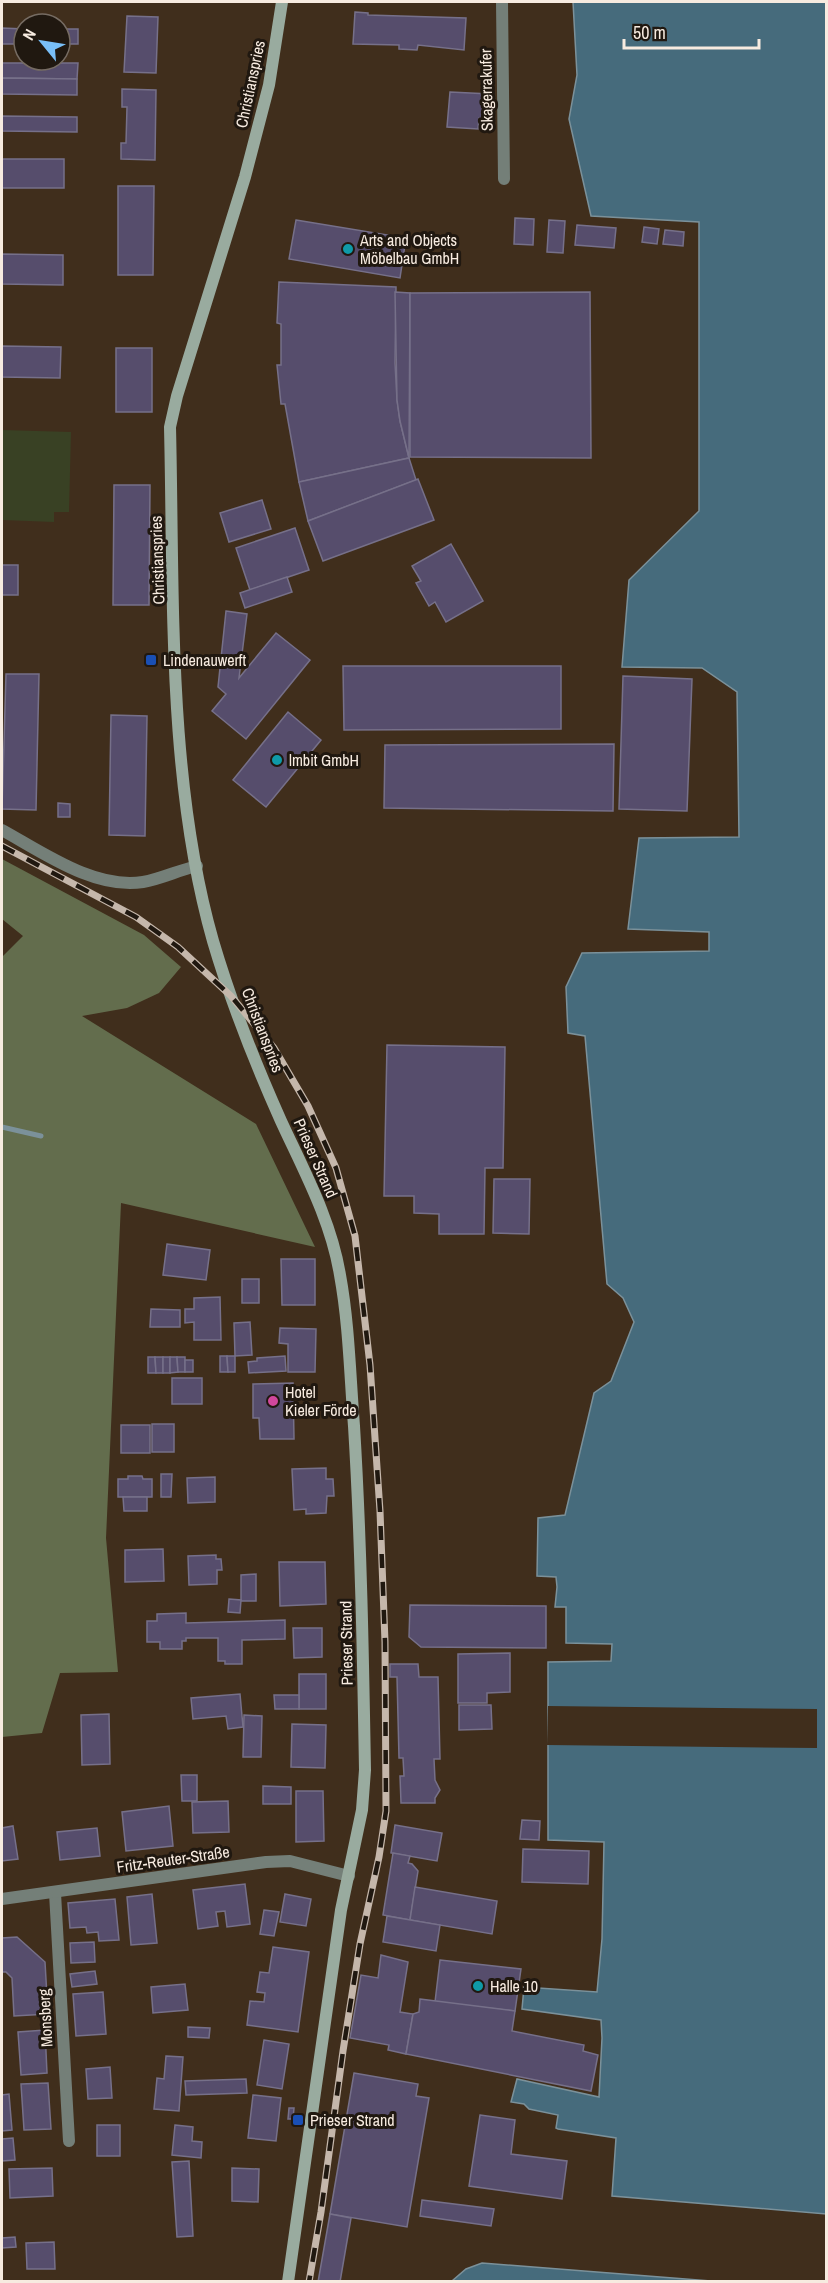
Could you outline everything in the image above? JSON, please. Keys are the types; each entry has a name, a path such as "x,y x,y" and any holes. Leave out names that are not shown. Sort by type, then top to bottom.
{"street":[{"name":"Christianspries","path":"280,1118 231,996 212,939 188,819 178,707 170,427 177,396 245,177 269,85 282,2"},
{"name":"Skagerrakufer","path":"502,2 504,179"},
{"path":"2,830 68,866 112,883 143,882 197,866"},
{"name":"Prieser Strand","path":"280,1118 313,1188 335,1250 345,1315 360,1526 365,1770 362,1810 341,1910 288,2282"},
{"name":"Fritz-Reuter-Straße","path":"2,1899 266,1862 290,1861 349,1876"},
{"name":"Monsberg","path":"55,1893 69,2141"}],"green space":[{"path":"2,430 71,432 69,512 54,512 54,522 2,520"},
{"path":"2,859 144,935 181,967 159,993 127,1008 82,1016 256,1124 315,1247 121,1203 106,1538 118,1672 60,1673 42,1733 2,1737 2,957 23,936 2,919"}],"water":[{"path":"573,2 826,2 826,2214 612,2196 616,2138 558,2129 556,2128 558,2115 529,2109 524,2104 511,2102 517,2079 599,2097 602,2038 601,2020 522,2009 524,1987 597,1992 602,1939 604,1842 548,1840 548,1662 611,1661 612,1644 566,1643 566,1607 555,1607 556,1577 537,1576 538,1518 565,1515 594,1393 611,1381 634,1322 623,1298 607,1284 585,1036 568,1033 566,987 582,953 709,951 709,932 628,929 639,838 739,837 737,692 702,668 622,667 629,580 699,511 699,222 591,216 569,119 577,75"},
{"path":"482,2263 711,2281 452,2281 466,2269"}],"pier":[{"path":"548,1706 817,1709 817,1748 547,1745"}],"building":[{"path":"355,12 368,13 368,15 466,18 464,50 418,45 417,50 399,49 399,45 353,44"},
{"path":"127,16 158,17 156,73 124,72"},
{"path":"2,28 12,28 12,44 2,44"},
{"path":"72,29 78,29 78,44 72,44"},
{"path":"2,63 12,63 12,72 72,72 72,63 78,63 77,79 2,78"},
{"path":"2,78 77,79 77,95 2,94"},
{"path":"122,89 156,90 155,160 121,159 121,143 126,143 127,107 122,107"},
{"path":"450,92 490,94 488,119 479,118 478,129 447,127"},
{"path":"2,116 77,117 77,132 2,131"},
{"path":"2,159 64,159 64,188 2,188"},
{"path":"118,186 154,186 153,275 118,275"},
{"path":"515,218 534,219 533,245 514,244"},
{"name":"Arts and Objects Möbelbau GmbH","path":"296,220 406,238 400,278 289,259"},
{"path":"549,220 565,221 563,253 547,252"},
{"path":"577,225 616,228 614,248 575,245"},
{"path":"644,227 659,229 657,244 642,242"},
{"path":"665,230 684,232 683,246 663,244"},
{"path":"2,254 63,255 63,285 2,284"},
{"path":"279,282 396,287 397,400 409,458 299,482 285,404 281,404 277,365 281,365 281,324 277,323"},
{"path":"395,292 410,293 409,458 397,400"},
{"path":"590,292 591,458 410,457 410,293"},
{"path":"2,346 61,347 60,378 2,377"},
{"path":"116,348 152,348 152,412 116,412"},
{"path":"409,458 416,480 308,521 299,482"},
{"path":"418,479 434,520 323,561 308,521"},
{"path":"114,485 150,485 149,605 113,605"},
{"path":"262,500 271,529 229,542 220,513"},
{"path":"295,528 309,570 250,590 236,548"},
{"path":"451,544 483,601 446,622 435,602 429,606 416,583 421,581 412,566"},
{"path":"2,565 18,565 18,595 2,595"},
{"path":"287,577 292,592 245,608 240,593"},
{"path":"226,611 247,614 239,678 276,633 310,660 246,739 212,711 226,694 218,687"},
{"path":"343,666 561,666 561,729 344,730"},
{"path":"6,674 39,674 36,810 2,809"},
{"path":"623,676 692,679 687,811 619,809"},
{"name":"lmbit GmbH","path":"288,712 321,740 266,807 233,780"},
{"path":"111,715 147,716 145,836 109,835"},
{"path":"614,744 613,811 384,808 385,745"},
{"path":"58,803 70,804 70,817 58,817"},
{"path":"387,1045 505,1047 503,1168 485,1168 484,1234 439,1234 439,1214 414,1213 414,1196 384,1196"},
{"path":"494,1179 530,1179 529,1234 493,1233"},
{"path":"167,1244 210,1250 206,1280 163,1275"},
{"path":"281,1259 315,1259 315,1305 282,1305"},
{"path":"242,1279 259,1279 259,1303 242,1303"},
{"path":"220,1297 221,1340 194,1340 194,1322 185,1323 185,1309 194,1309 194,1298"},
{"path":"151,1309 180,1310 180,1327 150,1327"},
{"path":"250,1322 252,1355 235,1356 234,1323"},
{"path":"280,1328 316,1329 315,1372 288,1372 288,1344 279,1343"},
{"path":"220,1356 227,1356 228,1372 220,1372"},
{"path":"227,1356 235,1356 235,1372 228,1372"},
{"path":"285,1356 286,1371 249,1373 248,1362 257,1361 257,1358"},
{"path":"148,1357 155,1357 156,1373 148,1373"},
{"path":"155,1357 163,1357 163,1373 156,1373"},
{"path":"163,1357 170,1357 170,1373 163,1373"},
{"path":"170,1357 177,1357 178,1372 170,1373"},
{"path":"177,1357 185,1357 185,1372 178,1372"},
{"path":"185,1360 193,1360 193,1372 185,1372"},
{"path":"172,1378 202,1378 202,1404 172,1404"},
{"name":"Hotel Kieler Förde","path":"293,1383 294,1439 260,1439 259,1418 253,1418 253,1384"},
{"path":"152,1424 174,1424 174,1452 152,1452"},
{"path":"121,1425 150,1425 150,1453 121,1453"},
{"path":"326,1468 326,1479 333,1479 334,1496 327,1496 326,1513 306,1514 306,1509 294,1510 292,1469"},
{"path":"161,1474 172,1474 171,1497 161,1497"},
{"path":"128,1476 152,1479 152,1497 118,1497 118,1479 128,1479"},
{"path":"215,1477 215,1502 188,1503 187,1478"},
{"path":"123,1497 147,1497 147,1511 124,1511"},
{"path":"163,1549 164,1581 125,1582 125,1550"},
{"path":"216,1555 216,1559 221,1559 222,1570 217,1570 217,1584 189,1585 188,1556"},
{"path":"279,1562 325,1562 326,1604 280,1606"},
{"path":"256,1574 256,1601 241,1601 241,1575"},
{"path":"229,1599 241,1600 240,1613 228,1612"},
{"path":"410,1605 546,1606 546,1648 421,1647 409,1637"},
{"path":"186,1613 186,1623 285,1620 285,1639 242,1640 242,1664 225,1664 225,1661 218,1661 218,1638 186,1638 186,1641 182,1641 182,1649 160,1649 160,1642 147,1642 147,1621 157,1621 157,1614"},
{"path":"293,1628 322,1628 322,1657 294,1658"},
{"path":"510,1653 510,1692 487,1693 487,1703 458,1703 458,1654"},
{"path":"390,1664 418,1664 419,1677 438,1677 440,1759 434,1759 435,1780 440,1790 435,1803 401,1803 400,1776 404,1776 403,1758 399,1758 397,1677 390,1677"},
{"path":"299,1674 326,1674 326,1709 299,1709"},
{"path":"240,1694 243,1727 228,1729 226,1716 193,1719 191,1698"},
{"path":"274,1695 299,1695 299,1709 275,1709"},
{"path":"459,1705 491,1705 492,1729 459,1730"},
{"path":"109,1714 110,1764 82,1765 81,1715"},
{"path":"244,1715 262,1716 261,1757 243,1757"},
{"path":"292,1724 326,1725 325,1768 291,1767"},
{"path":"181,1775 197,1775 197,1801 182,1801"},
{"path":"263,1786 291,1787 291,1804 263,1804"},
{"path":"296,1791 323,1791 324,1841 296,1842"},
{"path":"228,1801 229,1832 193,1833 192,1802"},
{"path":"169,1806 173,1846 126,1851 122,1812"},
{"path":"522,1820 540,1821 539,1840 520,1839"},
{"path":"395,1825 442,1833 437,1861 391,1853"},
{"path":"13,1826 18,1859 2,1861 2,1828"},
{"path":"97,1828 100,1856 60,1860 57,1832"},
{"path":"523,1849 589,1851 588,1884 522,1882"},
{"path":"393,1853 410,1856 408,1863 418,1871 410,1920 383,1915"},
{"path":"245,1884 250,1924 227,1927 225,1911 216,1912 218,1926 198,1929 193,1890"},
{"path":"415,1887 497,1901 492,1934 410,1920"},
{"path":"152,1894 157,1943 131,1945 127,1897"},
{"path":"285,1894 311,1899 306,1926 280,1922"},
{"path":"115,1899 119,1940 99,1941 98,1932 87,1933 86,1927 70,1928 68,1903"},
{"path":"264,1910 279,1912 274,1936 260,1934"},
{"path":"387,1916 440,1925 436,1951 383,1942"},
{"path":"17,1937 45,1962 48,2014 14,2016 12,1978 6,1972 2,1972 2,1938"},
{"path":"94,1942 95,1962 71,1963 70,1943"},
{"path":"273,1947 309,1952 298,2032 247,2025 250,2001 264,2002 265,1993 257,1992 260,1972 269,1973"},
{"path":"381,1955 408,1962 400,2012 413,2014 406,2054 388,2050 389,2045 350,2038 361,1975 378,1978"},
{"name":"Halle 10","path":"440,1960 521,1969 515,2011 435,2002"},
{"path":"95,1971 97,1984 72,1987 70,1974"},
{"path":"185,1984 188,2010 153,2013 151,1987"},
{"path":"103,1992 106,2034 76,2036 73,1994"},
{"path":"420,1999 515,2011 512,2031 584,2045 583,2051 598,2055 591,2091 406,2054 413,2014 419,2012"},
{"path":"188,2027 210,2028 209,2038 188,2037"},
{"path":"45,2030 47,2073 21,2075 18,2032"},
{"path":"264,2040 289,2044 282,2089 257,2085"},
{"path":"166,2056 183,2057 179,2111 154,2109 157,2078 164,2079"},
{"path":"110,2067 112,2098 88,2099 86,2069"},
{"path":"354,2073 418,2084 416,2096 429,2098 407,2227 330,2214"},
{"path":"246,2079 247,2093 186,2095 185,2081"},
{"path":"48,2083 51,2129 24,2130 21,2084"},
{"path":"9,2094 12,2130 2,2131 2,2095"},
{"path":"253,2095 281,2098 276,2141 248,2138"},
{"path":"289,2108 294,2108 293,2119 288,2119"},
{"path":"480,2115 515,2120 511,2154 567,2161 562,2199 469,2186"},
{"path":"97,2125 120,2125 120,2156 97,2156"},
{"path":"175,2125 193,2127 192,2141 202,2142 201,2158 172,2155"},
{"path":"13,2138 15,2160 2,2161 2,2139"},
{"path":"189,2161 193,2236 177,2237 172,2162"},
{"path":"52,2168 53,2196 10,2198 9,2169"},
{"path":"232,2168 259,2169 258,2202 232,2201"},
{"path":"422,2200 494,2209 491,2226 420,2216"},
{"path":"330,2214 351,2218 340,2282 318,2282"},
{"path":"15,2237 16,2247 2,2248 2,2238"},
{"path":"54,2242 55,2269 27,2269 26,2243"}],"waterway":[{"path":"2,1127 41,1136"}],"railway":[{"path":"2,846 136,917 178,947 231,996 274,1048 308,1106 336,1168 355,1236 370,1365 380,1511 385,1642 386,1811 379,1857 360,1944 309,2282"}],"place":[{"name":"Arts and Objects Möbelbau GmbH","path":"348,249"},
{"name":"Lindenauwerft","path":"151,660"},
{"name":"lmbit GmbH","path":"277,760"},
{"name":"Hotel Kieler Förde","path":"273,1401"},
{"name":"Halle 10","path":"478,1986"},
{"name":"Prieser Strand","path":"298,2120"}]}
